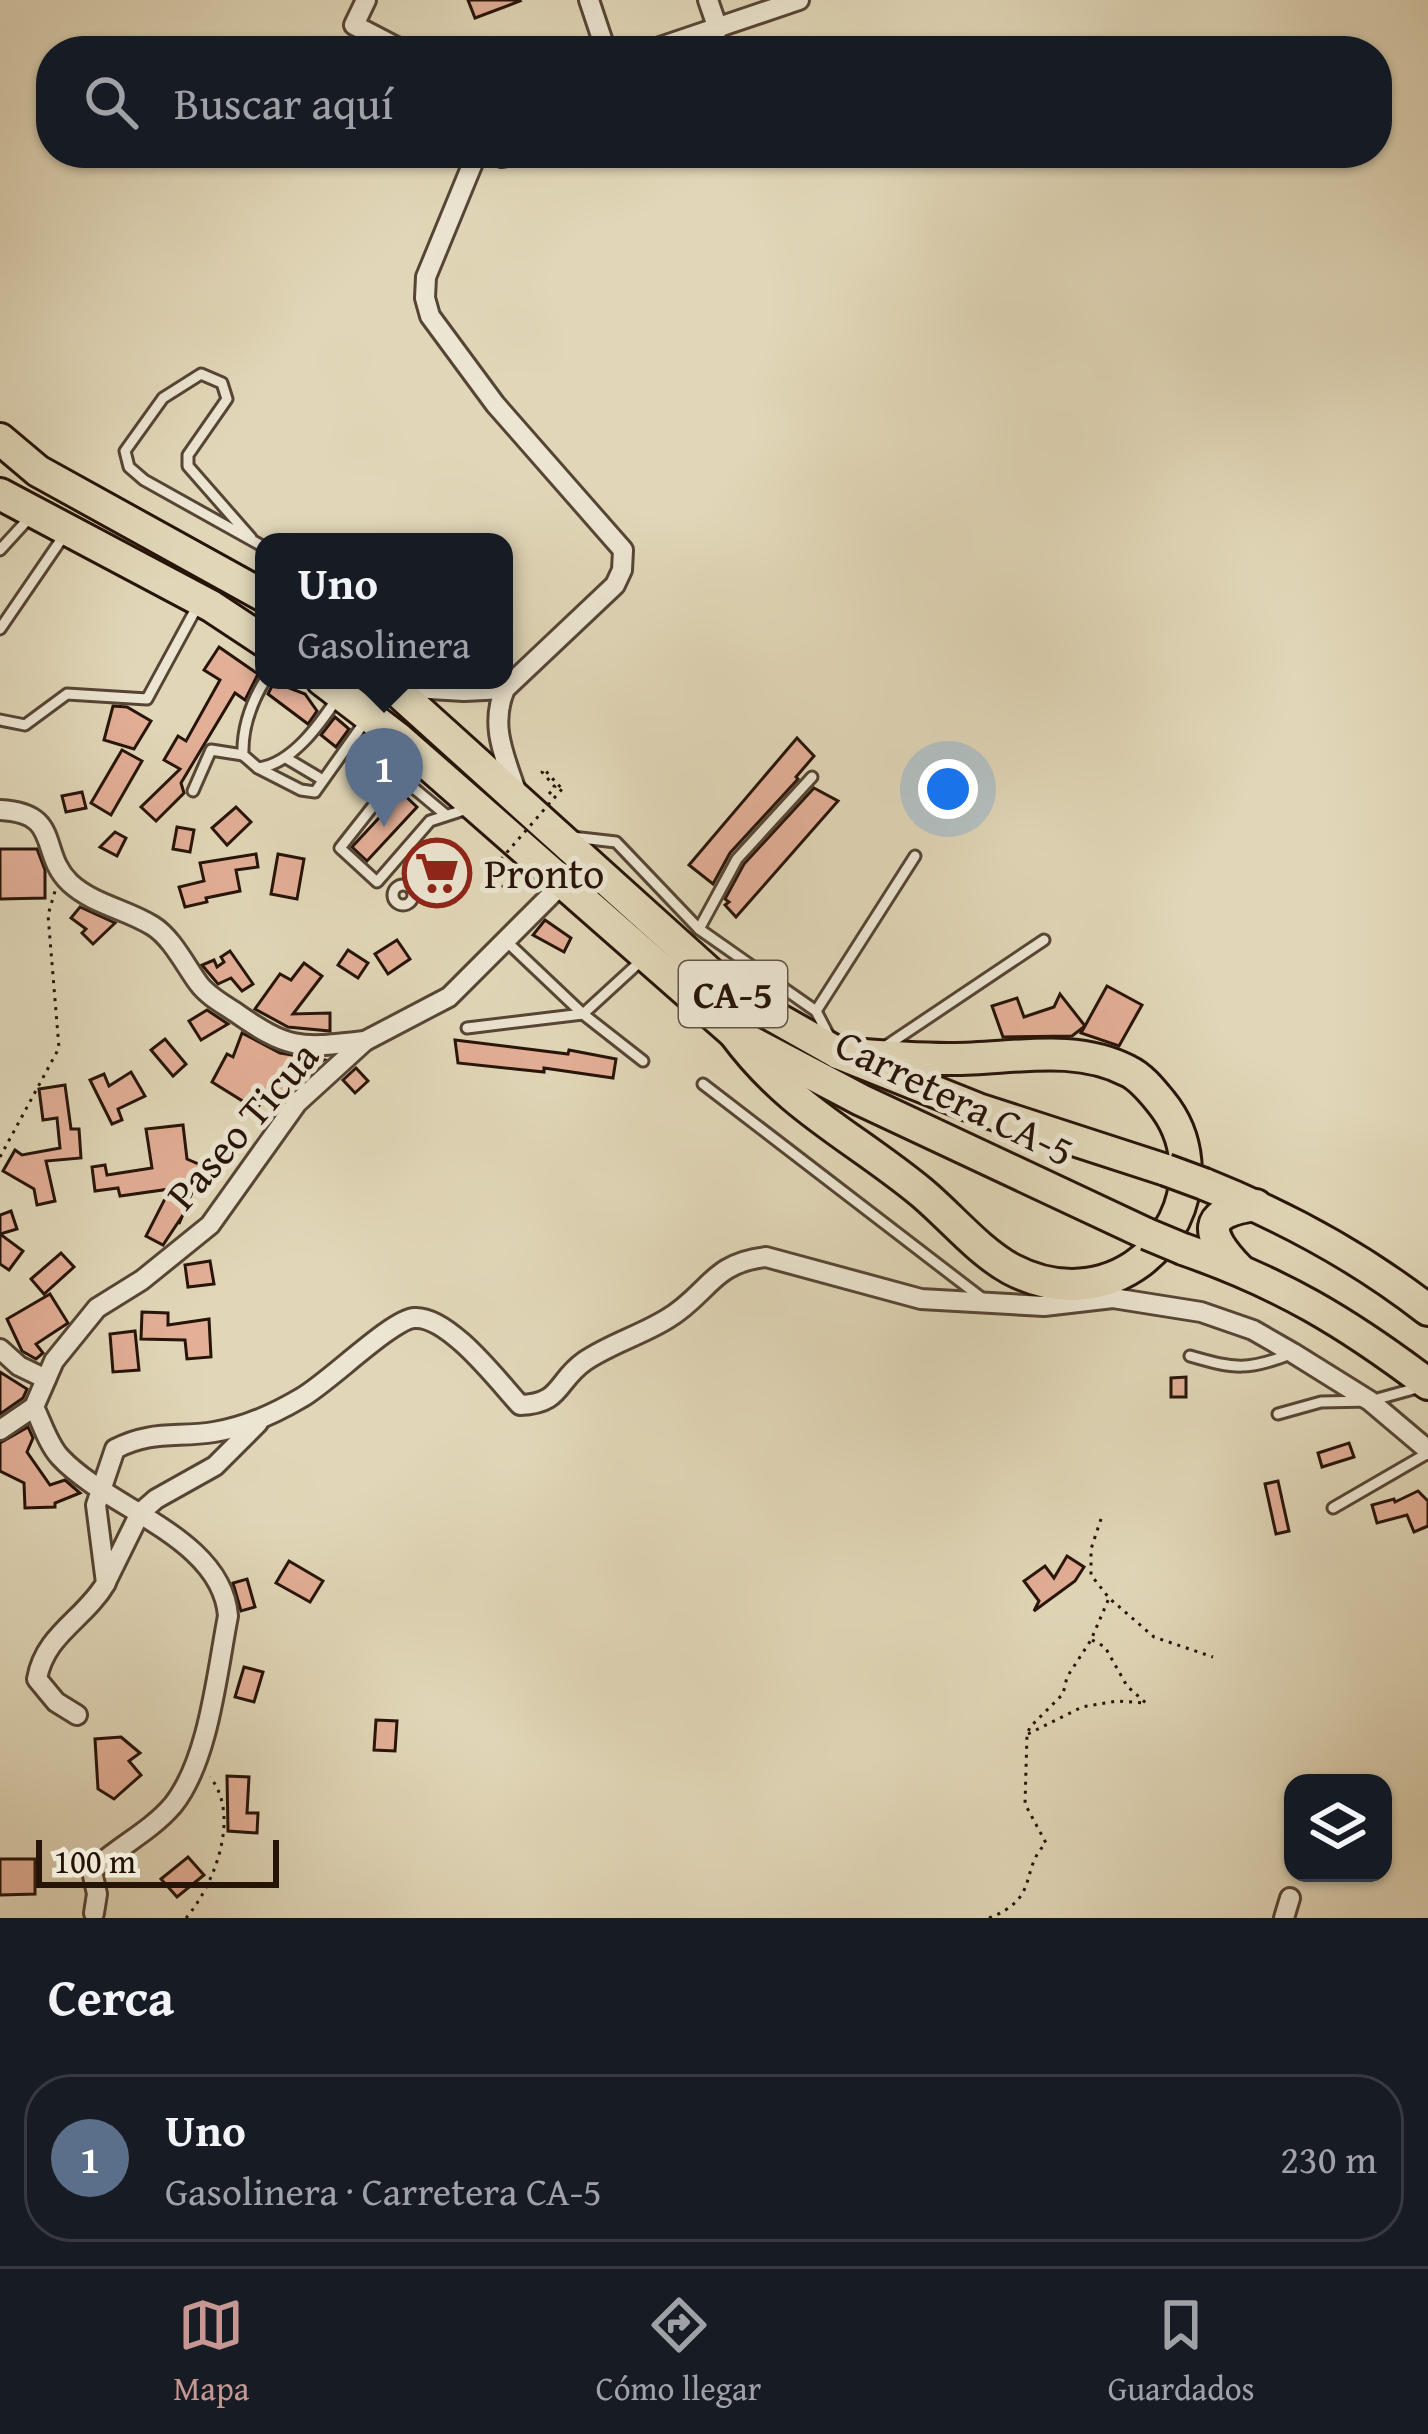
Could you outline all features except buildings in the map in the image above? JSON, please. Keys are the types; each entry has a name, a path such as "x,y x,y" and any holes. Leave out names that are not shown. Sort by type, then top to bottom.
{"highway":[{"path":"0,440 38,470 255,591"},
{"path":"15,499 255,635"},
{"name":"Carretera CA-5","path":"335,689 399,739 461,810 560,885 734,1034 882,1111 1147,1234 1292,1292 1359,1332 1428,1384"},
{"name":"Carretera CA-5","path":"405,689 555,835 733,993 838,1053 978,1109 1166,1170 1256,1205 1376,1270 1428,1310"},
{"path":"734,1034 763,1072 805,1108 919,1190 1007,1267 1039,1281 1073,1285 1108,1280 1126,1287 1138,1264 1162,1242 1180,1214 1189,1181 1185,1147 1173,1117 1132,1072 1098,1059 1062,1054 950,1059 838,1053"},
{"path":"1239,1269 1217,1247 1214,1232 1219,1216 1230,1208 1256,1205"}],"street":[{"path":"366,0 354,25 375,36"},
{"path":"589,0 601,36"},
{"path":"708,0 718,28"},
{"path":"694,36 799,0"},
{"path":"471,168 426,277 430,316 495,404 622,550 622,570 615,585 513,681"},
{"path":"505,689 496,726 518,799"},
{"path":"0,810 27,814 42,824 60,872 82,892 156,927 204,990 285,1044 308,1048 365,1041"},
{"name":"Paseo Ticua","path":"34,1407 54,1361 97,1308 142,1280 210,1225 296,1103 365,1041 449,997 560,885"},
{"path":"106,1583 97,1531 98,1491 115,1449 139,1437 215,1432 261,1419 305,1396 392,1328 413,1318 438,1322 520,1405 539,1405 560,1392 579,1364 673,1316 722,1269 744,1259 766,1257 921,1299 992,1306 1044,1306 1126,1287 1253,1330 1370,1401 1428,1452"},
{"path":"0,1349 19,1366 46,1379"},
{"path":"0,1430 34,1407 57,1454 98,1491 140,1513 198,1557 223,1585 226,1600 223,1642 197,1762 173,1805 92,1871 97,1894 94,1912"},
{"path":"76,1714 56,1702 37,1679 41,1658 106,1583 140,1513 215,1466 261,1419"}],"lane":[{"path":"251,538 188,466 188,455 227,399 222,383 201,374 163,398 125,451 129,467 144,480 255,541"},
{"path":"0,550 15,499"},
{"path":"0,628 68,530"},
{"path":"0,720 25,725 67,694 147,699 200,600"},
{"path":"243,755 246,725 260,689"},
{"path":"258,768 286,758 331,689"},
{"path":"193,791 211,750 243,755 258,768 310,793 370,716"},
{"path":"395,861 402,885 413,893 410,902 400,904 340,848 388,787 399,739"},
{"path":"286,758 323,781"},
{"path":"392,770 461,810"},
{"path":"700,929 737,860 812,777"},
{"path":"377,882 430,820 461,810"},
{"path":"555,835 616,842 700,929 816,1011 838,1053"},
{"path":"816,1011 915,856"},
{"path":"394,896 402,885"},
{"path":"505,940 583,1014 643,1061"},
{"path":"875,1056 897,1036 1044,940"},
{"path":"467,1028 583,1014 645,957"},
{"path":"703,1084 992,1306"},
{"path":"1190,1356 1236,1369 1258,1367 1293,1353"},
{"path":"1278,1414 1321,1402 1370,1401 1428,1384"},
{"path":"1334,1508 1428,1452"}],"path":[{"path":"500,870 514,884 508,891 489,873 562,789 544,769 555,787"},
{"path":"0,1157 59,1048 48,915 60,872"},
{"path":"1101,1519 1089,1571 1109,1598 1154,1637 1213,1658"},
{"path":"989,1918 1028,1891 1035,1852 1046,1843 1025,1804 1030,1726 1063,1694 1067,1677 1091,1640 1109,1598"},
{"path":"1027,1735 1082,1707 1117,1701 1146,1703 1127,1686 1105,1647 1091,1640"},
{"path":"186,1918 196,1906 225,1832 220,1789 197,1762"}],"place":[{"name":"Uno","path":"384,827"},
{"name":"Pronto","path":"437,873"}]}
